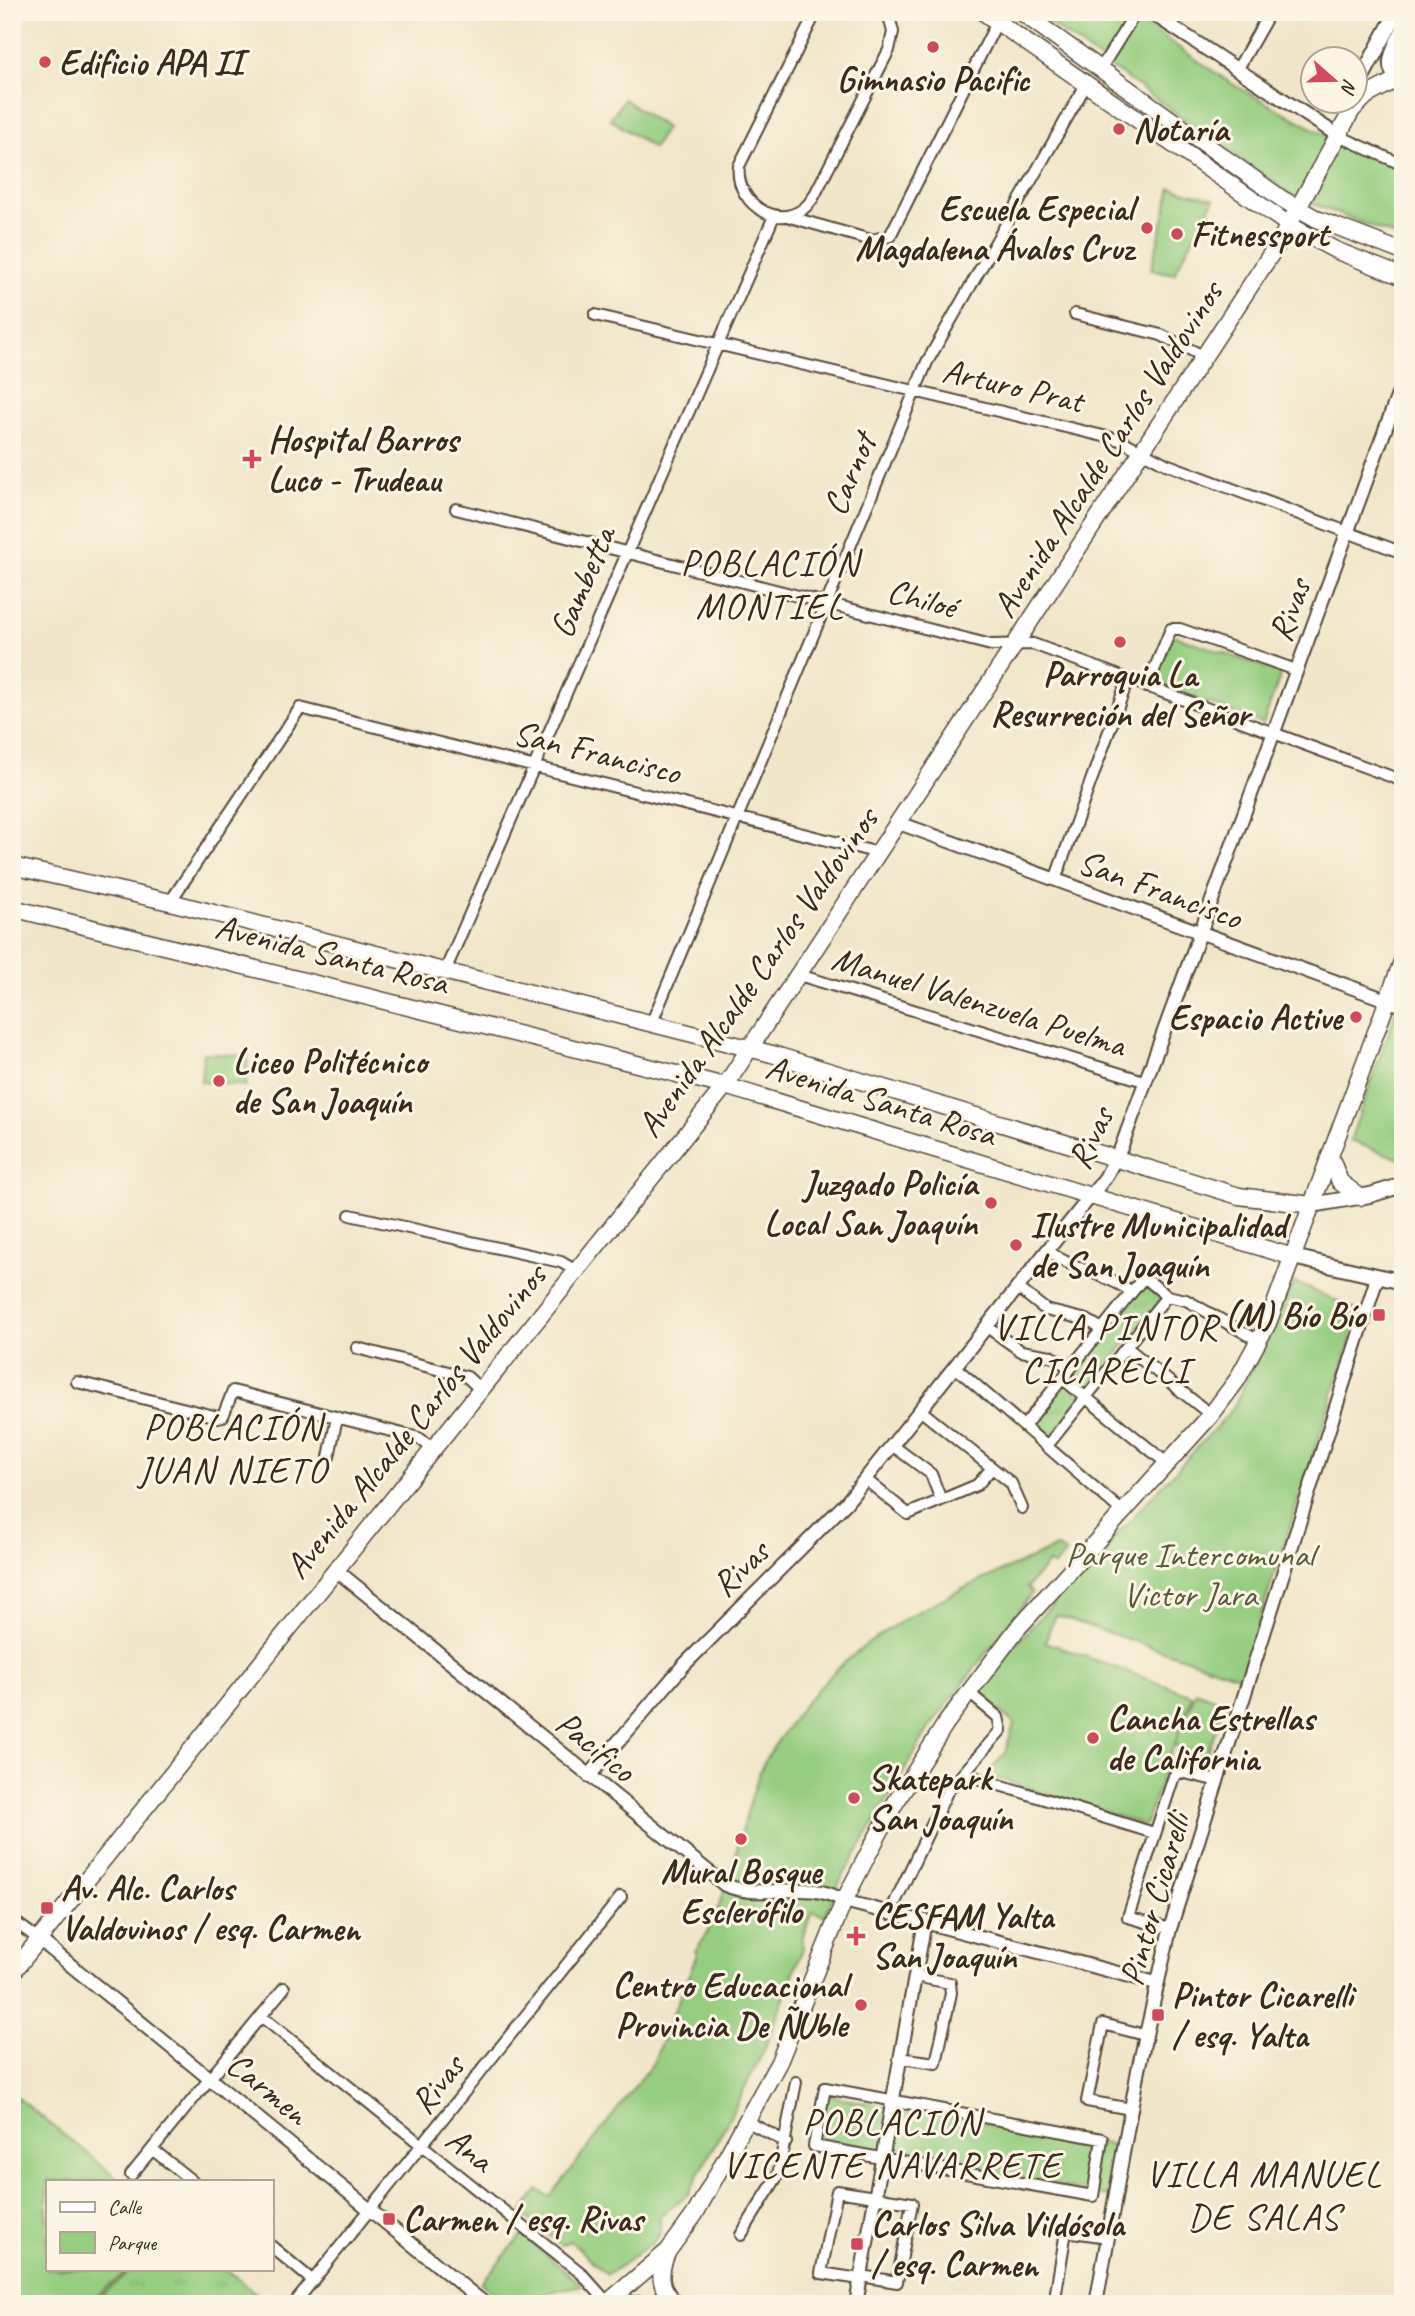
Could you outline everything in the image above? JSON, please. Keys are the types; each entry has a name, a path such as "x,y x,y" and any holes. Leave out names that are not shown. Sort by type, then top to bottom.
{"main road":[{"path":"983,12 1289,225 1335,250 1403,277"},
{"path":"1021,12 1298,209 1403,252"},
{"path":"1370,62 1397,12"},
{"path":"1370,94 1401,78"},
{"name":"Avenida Alcalde Carlos Valdovinos","path":"12,1973 725,1086 1205,357 1289,225 1346,116"},
{"name":"Avenida Santa Rosa","path":"12,866 170,902 652,1022 1239,1196 1312,1205 1360,1197 1403,1185"},
{"name":"Avenida Santa Rosa","path":"12,908 725,1086 1293,1257 1403,1282"},
{"path":"611,2303 668,2251 691,2221 779,2062 844,1901 894,1805 968,1692 1017,1629 1169,1465 1211,1415 1259,1340 1301,1237 1330,1156 1395,1004 1403,959"},
{"path":"1330,1156 1340,1182 1360,1197"},
{"path":"1280,1203 1295,1216 1301,1237"},
{"path":"668,2251 662,2265 662,2284 676,2304"},
{"path":"611,2303 662,2304"}],"street":[{"path":"816,12 739,166 742,193 755,206 774,216 790,217 871,240 890,236 997,22"},
{"path":"790,217 804,210 813,198 889,50 893,32 888,12"},
{"path":"1101,68 1136,12"},
{"path":"1150,12 1337,135 1403,165"},
{"path":"1237,69 1270,12"},
{"path":"1401,78 1391,70 1390,58 1403,29"},
{"name":"Carnot","path":"652,1022 915,391 937,344 1087,83"},
{"name":"Gambetta","path":"445,971 625,552 774,216"},
{"path":"1075,314 1161,335 1205,357"},
{"name":"Arturo Prat","path":"595,315 1120,440 1144,450 1166,464 1403,552"},
{"name":"Rivas","path":"589,1776 683,1666 846,1503 1093,1196 1115,1159 1403,381"},
{"name":"Chiloé","path":"457,509 997,646 1033,644 1403,780"},
{"path":"1147,687 1171,629 1180,629 1296,670"},
{"path":"1055,880 1128,679"},
{"name":"San Francisco","path":"170,902 300,708 879,853"},
{"name":"San Francisco","path":"899,823 1395,1004"},
{"name":"Manuel Valenzuela Puelma","path":"799,975 1144,1081"},
{"path":"351,1214 561,1262 576,1271"},
{"path":"1048,1251 1073,1268 1118,1282 1132,1292"},
{"path":"1024,1426 1144,1277 1167,1296 1186,1300 1259,1340"},
{"name":"Pintor Cicarelli","path":"1096,2304 1145,2035 1170,1929 1377,1278"},
{"path":"1018,1289 1046,1310 1087,1320 1102,1329"},
{"path":"1046,1446 1167,1296"},
{"path":"987,1327 1021,1351 1051,1356 1071,1368"},
{"path":"1126,1347 1211,1415"},
{"path":"357,1348 467,1377 481,1390"},
{"path":"955,1367 1124,1513"},
{"path":"1063,1379 1169,1465"},
{"path":"77,1382 218,1417 223,1416 233,1391 419,1438 433,1449"},
{"path":"920,1410 1011,1483 1022,1508"},
{"path":"329,1457 337,1417"},
{"path":"892,1445 931,1474 941,1500"},
{"path":"865,1479 908,1514 977,1485 992,1468"},
{"name":"Pacifico","path":"336,1570 725,1885 750,1893 807,1888 844,1901 1156,1983"},
{"path":"890,1913 947,1792 1001,1730 998,1717 968,1692"},
{"path":"1170,1929 1128,1917 1154,1833 1174,1776 1181,1772 1218,1781"},
{"path":"964,1774 1154,1833"},
{"name":"Rivas","path":"294,2304 423,2147 621,1897"},
{"name":"Carmen","path":"12,1920 372,2209 485,2304"},
{"path":"856,2304 925,1921"},
{"path":"900,2058 936,2063 951,1993 950,1983 915,1976"},
{"path":"131,2175 284,1988"},
{"name":"Ana","path":"261,2016 587,2278 611,2303"},
{"path":"1131,2109 1087,2101 1103,2024 1145,2035"},
{"path":"741,2235 778,2175 796,2082"},
{"path":"825,2088 1102,2139 1093,2196 882,2157 814,2146 825,2088"},
{"path":"748,2122 786,2143"},
{"path":"152,2148 191,2180"},
{"path":"837,2191 912,2203 897,2283 860,2278 821,2273 837,2191"},
{"path":"1054,2304 1066,2231 1108,2237"},
{"path":"273,2248 313,2281"}],"green space":[{"path":"1033,12 1127,12 1232,84 1323,134 1403,170 1403,239 1293,196"},
{"path":"624,99 666,128 653,148 610,119"},
{"name":"Fitnessport","path":"1171,188 1214,199 1174,274 1151,269"},
{"path":"1173,635 1281,673 1263,724 1154,682"},
{"path":"1403,991 1403,1160 1350,1141"},
{"path":"203,1053 248,1056 246,1086 201,1082"},
{"path":"1144,1280 1164,1296 1049,1438 1030,1422"},
{"name":"Parque Intercomunal Victor Jara","path":"1294,1282 1360,1311 1241,1677 1055,1615 1045,1642 1192,1695 1175,1744 1196,1691 1226,1703 1206,1756 1174,1745 1145,1825 987,1775 1005,1753 1014,1724 980,1693 1014,1646 1232,1410"},
{"name":"Parque Intercomunal Victor Jara","path":"1057,1547 1066,1553 1053,1567 1048,1563 1027,1587 1032,1593 929,1728 839,1883 825,1916 813,1912 802,1938 803,1948 764,2050 688,2194 660,2216 661,2232 655,2241 607,2275 570,2241 561,2245 521,2213 538,2190 550,2197 653,2063 697,1954 695,1951 716,1912 725,1888 764,1762 776,1744 811,1696 840,1666 872,1640 942,1599"},
{"path":"12,2093 120,2180 46,2180 46,2270 129,2270 87,2304 12,2304"},
{"path":"827,2096 1118,2146 1108,2196 875,2152 817,2145"},
{"path":"522,2235 582,2285 550,2292 529,2304 507,2304 481,2283"},
{"path":"132,2270 227,2270 269,2304 91,2304"}],"place":[{"name":"Gimnasio Pacific","path":"933,47"},
{"name":"Edificio APA II","path":"45,62"},
{"name":"Notaría","path":"1119,129"},
{"name":"Escuela Especial Magdalena Ávalos Cruz","path":"1147,228"},
{"name":"Fitnessport","path":"1177,234"},
{"name":"Hospital Barros Luco - Trudeau","path":"252,459"},
{"name":"Parroquia La Resurreción del Señor","path":"1120,642"},
{"name":"Espacio Active","path":"1356,1017"},
{"name":"Liceo Politécnico de San Joaquín","path":"219,1081"},
{"name":"Juzgado Policía Local San Joaquín","path":"991,1203"},
{"name":"Ilustre Municipalidad de San Joaquín","path":"1016,1245"},
{"name":"(M) Bío Bío","path":"1379,1315"},
{"name":"Cancha Estrellas de California","path":"1093,1738"},
{"name":"Skatepark San Joaquín","path":"854,1798"},
{"name":"Mural Bosque Esclerófilo","path":"741,1839"},
{"name":"Av. Alc. Carlos Valdovinos / esq. Carmen","path":"47,1908"},
{"name":"CESFAM Yalta San Joaquín","path":"856,1936"},
{"name":"Centro Educacional Provincia De ÑUble","path":"861,2005"},
{"name":"Pintor Cicarelli / esq. Yalta","path":"1158,2015"},
{"name":"Carmen / esq. Rivas","path":"389,2219"},
{"name":"Carlos Silva Vildósola / esq. Carmen","path":"857,2244"}],"district":[{"name":"POBLACIÓN MONTIEL","path":"770,584"},
{"name":"VILLA PINTOR CICARELLI","path":"1106,1348"},
{"name":"POBLACIÓN JUAN NIETO","path":"233,1448"},
{"name":"POBLACIÓN VICENTE NAVARRETE","path":"892,2142"},
{"name":"VILLA MANUEL DE SALAS","path":"1264,2194"}]}
